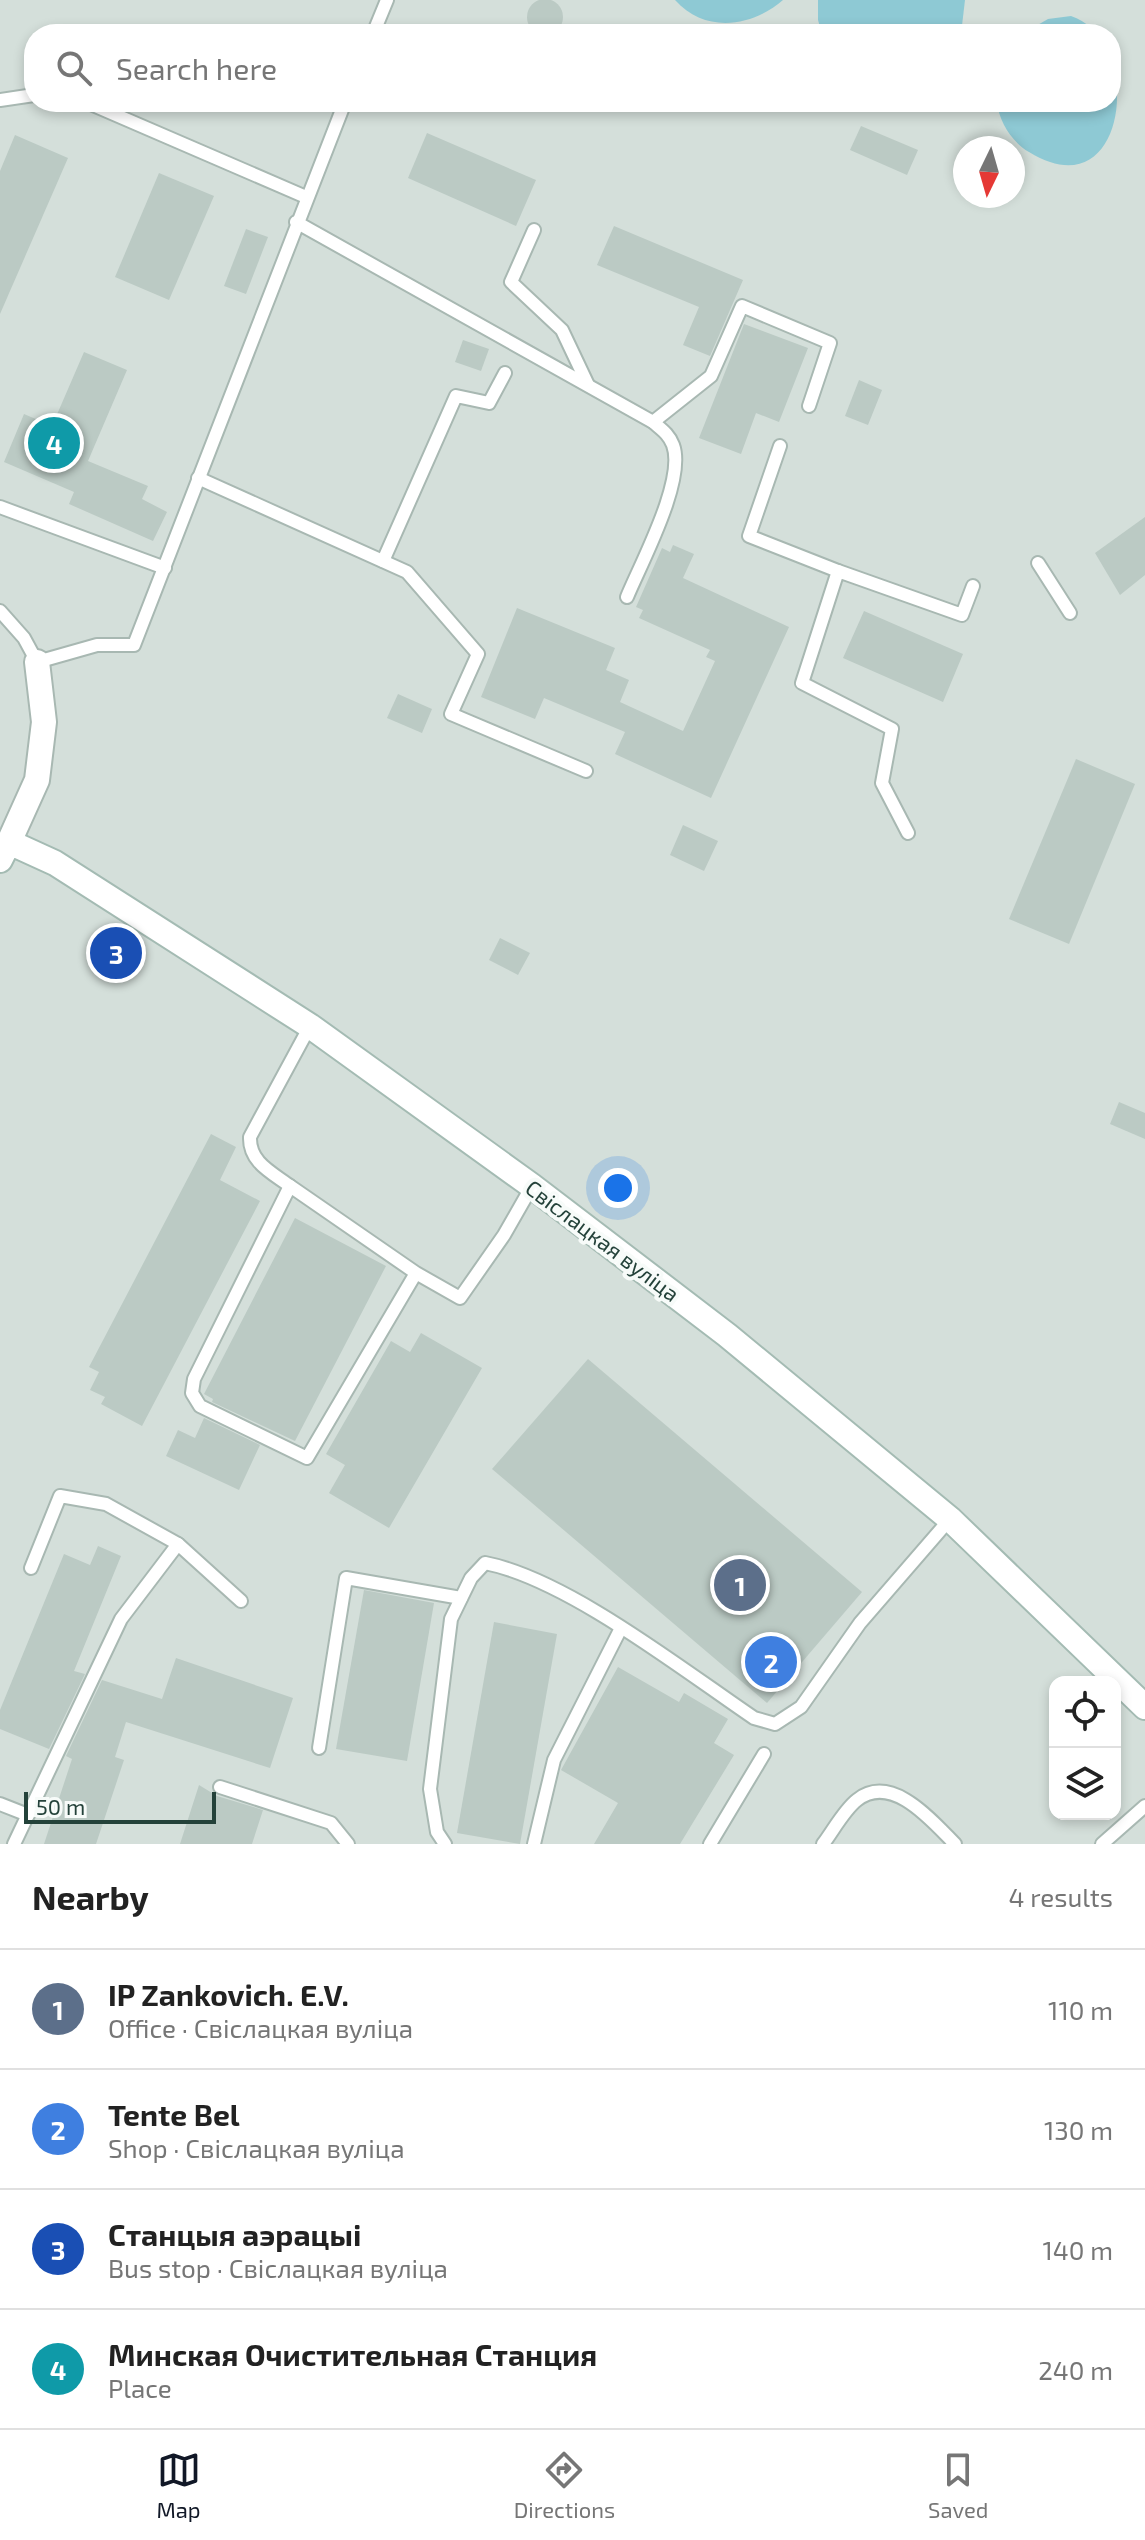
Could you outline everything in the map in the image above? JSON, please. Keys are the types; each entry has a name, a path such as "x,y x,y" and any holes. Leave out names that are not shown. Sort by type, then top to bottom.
{"street":[{"path":"3,847 37,780 44,722 37,662"},
{"name":"Свіслацкая вуліца","path":"3,847 55,863 310,1026 532,1186 727,1335 950,1519 1145,1707"}],"lane":[{"path":"377,24 387,0"},
{"path":"0,100 24,96"},
{"path":"109,112 306,197"},
{"path":"0,611 24,638 37,662 97,645 134,645 341,112"},
{"path":"296,222 653,422 669,435 675,448 666,503 627,597"},
{"path":"534,230 511,282 562,330 589,387"},
{"path":"653,422 711,376 742,306 830,343 809,406"},
{"path":"383,561 456,396 489,403 505,373"},
{"path":"780,446 749,536 962,615 973,586"},
{"path":"198,478 407,572 478,654 451,714 586,771"},
{"path":"0,507 165,568"},
{"path":"1038,563 1070,613"},
{"path":"838,571 802,683 892,729 882,783 908,833"},
{"path":"310,1026 250,1137 249,1150 256,1160 290,1186 416,1273 460,1298 504,1235 532,1186"},
{"path":"290,1186 194,1379 192,1393 200,1406 307,1458 416,1273"},
{"path":"31,1568 60,1496 106,1504 178,1544 241,1601"},
{"path":"445,1844 437,1832 430,1789 451,1619 471,1578 485,1563 517,1569 621,1628 754,1718 775,1724 801,1707 860,1623 950,1519"},
{"path":"14,1844 121,1619 178,1544"},
{"path":"319,1748 346,1578 461,1598"},
{"path":"534,1844 554,1760 621,1628"},
{"path":"710,1844 764,1754"},
{"path":"220,1787 331,1823 348,1844"},
{"path":"823,1844 858,1799 879,1791 911,1802 955,1844"},
{"path":"0,1804 28,1815"},
{"path":"1102,1844 1145,1806"}],"shaded area":[{"path":"0,0 1145,0 1145,1844 0,1844"}],"water":[{"path":"675,0 783,0 757,16 729,23 700,18"},
{"path":"818,0 965,0 962,24 819,24"},
{"path":"1071,16 1084,24 1039,24 1048,19"},
{"path":"999,112 1115,112 1106,143 1088,160 1063,165 1029,152 1025,149 1025,136 1011,136"}],"building":[{"path":"538,1 552,1 561,10 561,24 529,24 529,10"},
{"path":"861,126 918,150 907,175 850,150"},
{"path":"427,133 536,180 516,226 408,178"},
{"path":"15,135 68,158 0,314 0,171"},
{"path":"159,173 214,196 169,300 115,277"},
{"path":"614,226 743,280 710,356 683,345 699,307 597,265"},
{"path":"246,229 268,237 246,294 224,286"},
{"path":"744,324 808,348 779,422 756,413 741,454 699,438"},
{"path":"463,340 489,349 481,371 455,362"},
{"path":"84,352 127,370 88,461 148,486 142,499 167,512 153,541 69,504 74,492 4,462 24,414 52,426"},
{"path":"859,380 882,390 868,425 845,416"},
{"path":"1145,517 1145,575 1120,595 1095,553"},
{"path":"673,545 694,554 683,578 789,627 711,798 615,754 625,732 544,698 535,719 481,697 517,608 615,648 606,670 629,680 620,702 683,731 715,661 706,657 710,650 639,618 643,610 636,607 662,548 670,552"},
{"path":"864,611 963,654 943,702 843,658"},
{"path":"398,694 432,709 422,733 387,718"},
{"path":"1076,759 1135,784 1069,944 1009,919"},
{"path":"683,825 718,841 704,871 670,855"},
{"path":"500,938 530,953 518,975 489,960"},
{"path":"1119,1102 1145,1113 1145,1139 1110,1124"},
{"path":"211,1134 236,1147 220,1180 260,1201 142,1426 101,1404 105,1397 90,1390 99,1372 89,1367"},
{"path":"295,1218 386,1266 295,1441 212,1402 213,1399 204,1394"},
{"path":"421,1333 482,1368 389,1528 329,1493 345,1465 326,1454 391,1341 410,1352"},
{"path":"588,1359 862,1592 767,1703 492,1469"},
{"path":"204,1418 260,1445 239,1490 166,1456 178,1430 195,1438"},
{"path":"98,1546 121,1556 74,1671 85,1674 49,1749 0,1729 0,1710 64,1554 90,1565"},
{"path":"364,1590 434,1603 407,1761 336,1749"},
{"path":"494,1622 557,1634 520,1844 457,1833"},
{"path":"176,1658 293,1698 270,1768 126,1722 115,1757 124,1760 96,1844 44,1844 72,1759 66,1756 102,1680 162,1699"},
{"path":"618,1667 679,1702 684,1693 728,1719 714,1743 734,1755 680,1844 594,1844 618,1803 561,1770"},
{"path":"199,1785 217,1796 263,1810 252,1844 180,1844"}],"place":[{"name":"Минская Очистительная Станция","path":"54,443"},
{"name":"Станцыя аэрацыі","path":"116,953"},
{"name":"IP Zankovich. E.V.","path":"740,1585"},
{"name":"Tente Bel","path":"771,1662"}]}
